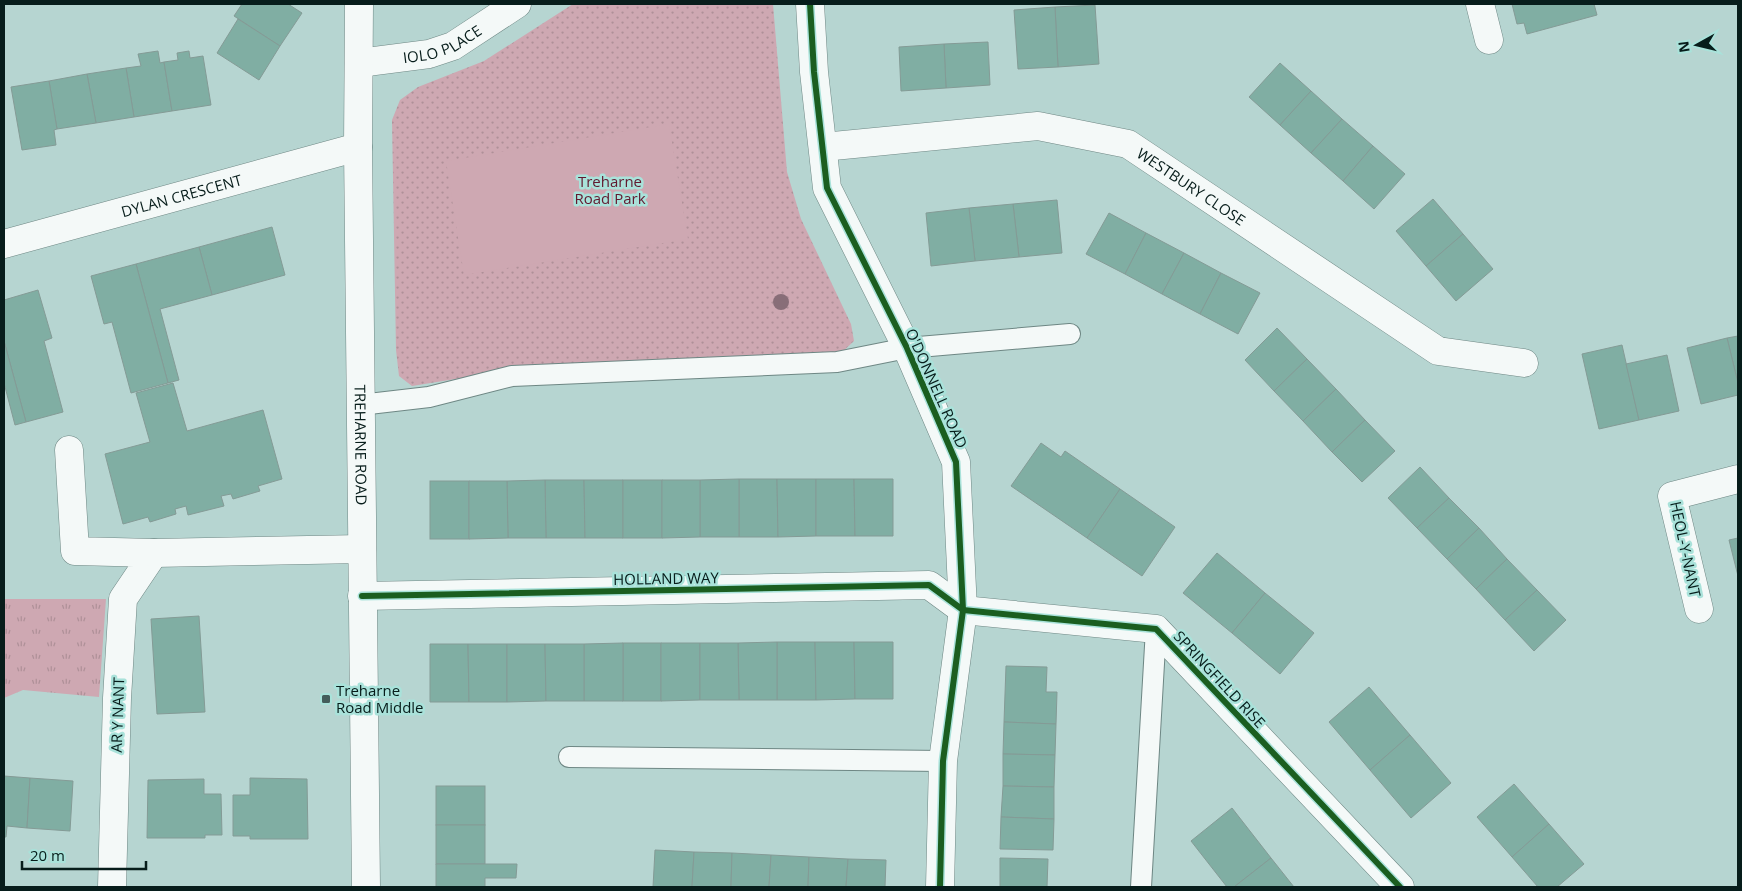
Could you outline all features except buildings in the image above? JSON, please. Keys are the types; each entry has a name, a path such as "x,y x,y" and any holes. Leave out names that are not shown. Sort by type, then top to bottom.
{"street":[{"name":"TREHARNE ROAD","path":"359,4 360,405 366,887"},
{"name":"IOLO PLACE","path":"359,63 429,54 453,46 517,4"},
{"name":"O'DONNELL ROAD","path":"810,4 814,72 827,188 907,348 956,462 963,610 943,761 940,887"},
{"path":"1480,4 1489,40"},
{"name":"WESTBURY CLOSE","path":"823,147 1038,126 1128,144 1438,351 1524,363"},
{"name":"DYLAN CRESCENT","path":"4,244 358,147"},
{"path":"69,450 75,551 154,553 362,549"},
{"name":"HEOL-Y-NANT","path":"1700,609 1672,496 1738,479"},
{"name":"AR Y NANT","path":"112,887 117,698 123,600 154,553"},
{"name":"HOLLAND WAY","path":"362,596 929,585 963,610"},
{"name":"SPRINGFIELD RISE","path":"963,610 1156,629 1400,887"}],"lane":[{"path":"360,405 429,397 512,376 837,362 907,348 1070,334"},
{"path":"1141,887 1156,629"},
{"path":"569,757 943,761"}],"green space":[{"name":"Treharne Road Park","path":"573,4 773,4 787,172 801,219 851,324 854,341 838,356 517,369 412,386 399,376 396,350 392,120 400,100 418,87 484,61"},
{"path":"669,124 688,239 464,275 446,161"},
{"path":"4,599 106,599 99,697 23,690 4,698"}],"cycle path":[{"path":"810,4 814,72 827,188 907,348 956,462 963,610 943,761 940,887"},
{"path":"362,596 929,585 963,610 1156,629 1400,887"}],"place":[{"name":"Treharne Road Middle","path":"326,699"}]}
